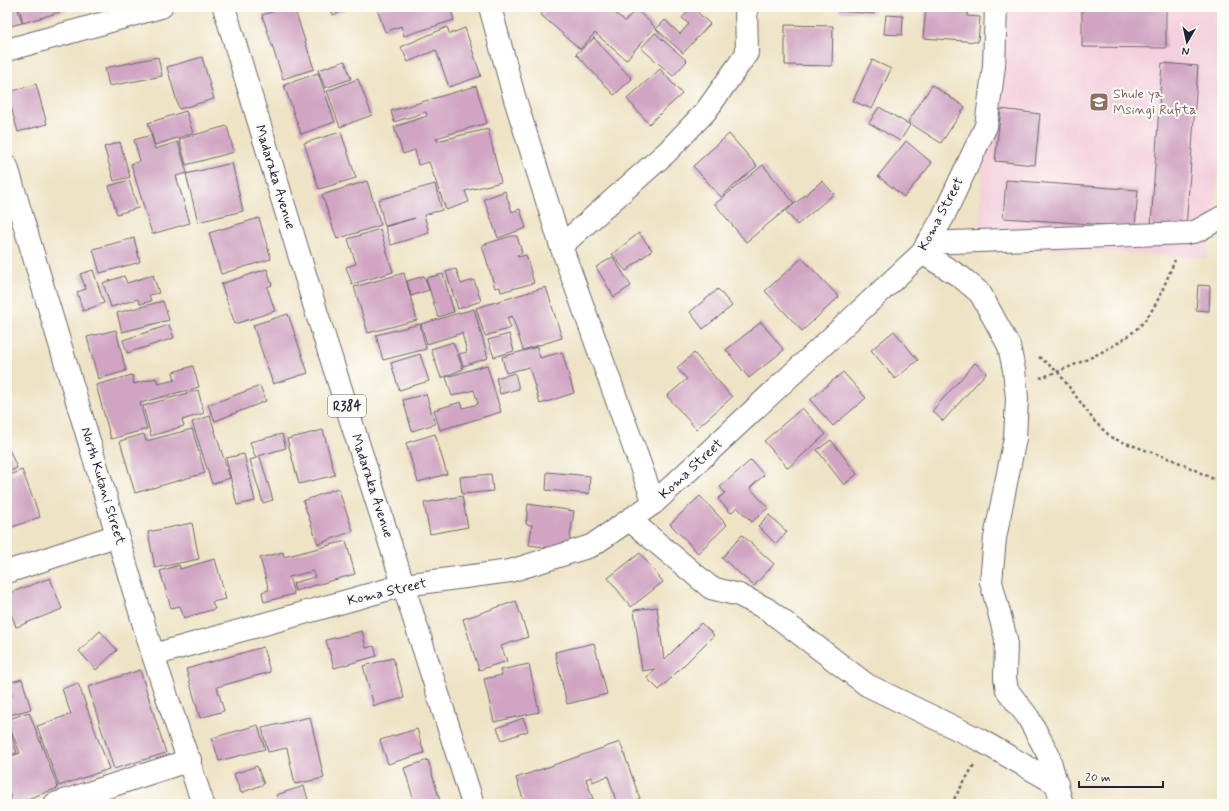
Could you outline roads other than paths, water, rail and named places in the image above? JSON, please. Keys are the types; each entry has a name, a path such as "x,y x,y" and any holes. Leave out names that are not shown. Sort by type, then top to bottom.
{"street":[{"path":"7,50 161,7"},
{"name":"Madaraka Avenue","path":"224,7 317,314 473,804"},
{"path":"490,7 514,96 561,246 654,503"},
{"path":"561,246 667,152 706,111 747,53 746,7"},
{"name":"Koma Street","path":"153,655 404,585 524,568 592,546 631,521 654,503 924,248 942,219 986,126 994,66 996,7"},
{"name":"North Kutani Street","path":"7,167 153,655 190,760 203,804"},
{"path":"924,248 1187,234 1198,231 1222,217"},
{"path":"924,248 980,293 1009,346 1016,386 1015,438 995,538 991,582 1006,638 1005,678 1007,690 1028,717 1048,754 1060,794"},
{"path":"631,521 711,588 739,595 756,603 867,685 985,743 1060,794"},
{"path":"7,572 118,535"},
{"path":"55,804 190,760"}],"place":[{"name":"Shule ya Msingi Rufita","path":"1099,102"}]}
